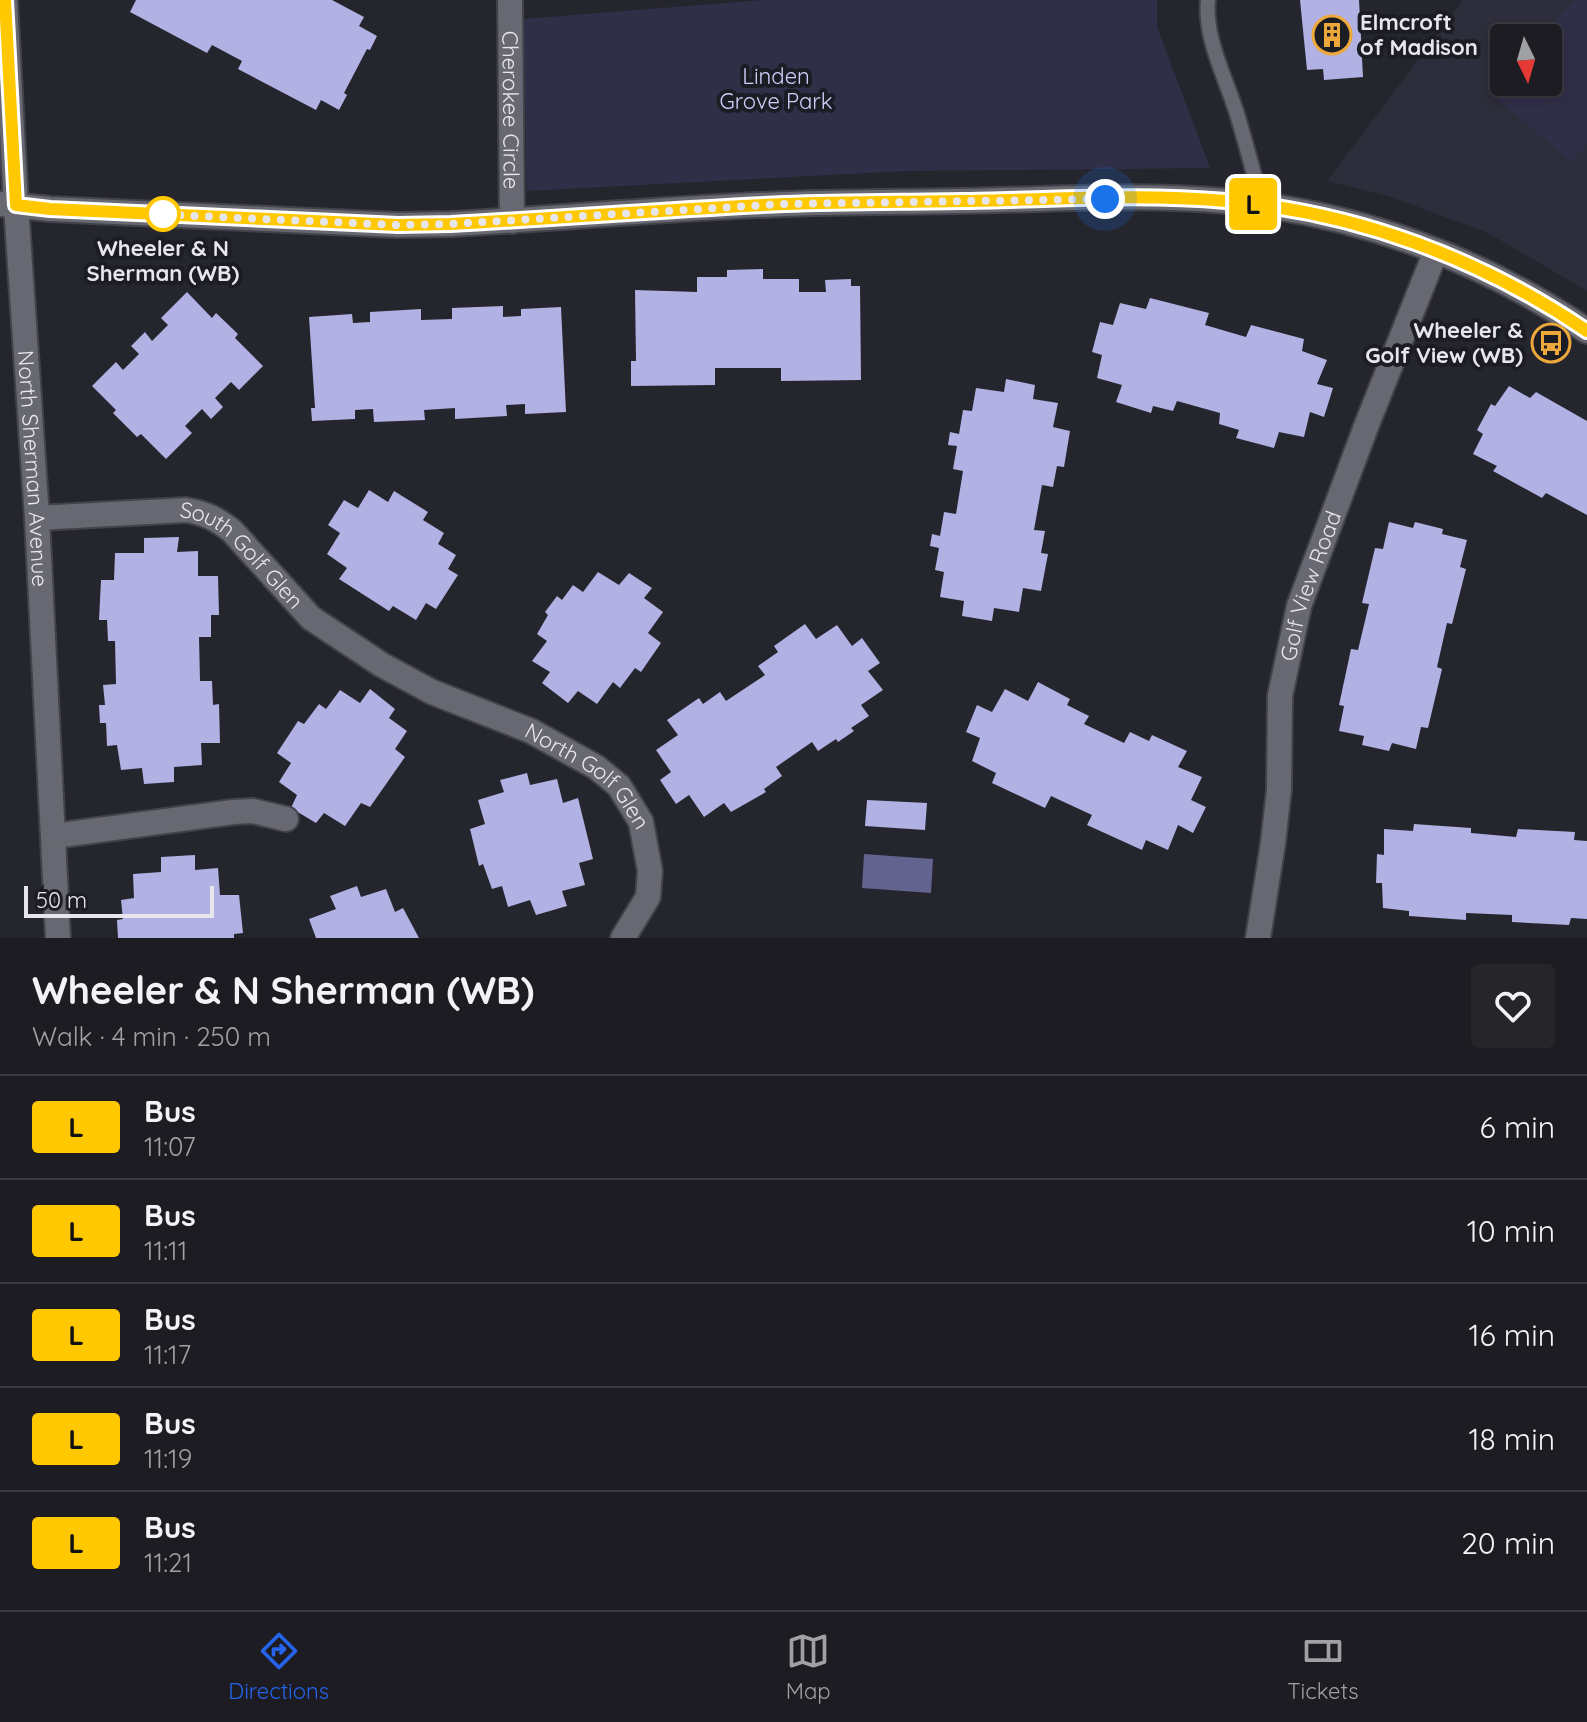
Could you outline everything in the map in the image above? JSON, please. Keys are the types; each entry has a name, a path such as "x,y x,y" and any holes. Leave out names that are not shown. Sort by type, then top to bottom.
{"street":[{"name":"North Sherman Avenue","path":"5,0 8,205 37,518 58,938"},
{"name":"Cherokee Circle","path":"510,0 512,221"},
{"path":"8,205 398,225 800,204 1145,199 1224,201 1330,217 1393,235 1436,251 1533,297 1587,331"},
{"name":"Golf View Road","path":"1258,938 1279,790 1280,696 1299,606 1436,251"},
{"name":"South Golf Glen","path":"37,518 186,510 218,519 311,618 382,665 419,685"},
{"name":"North Golf Glen","path":"419,685 531,731 596,767 619,786 641,822 650,871 648,897 623,938"},
{"path":"54,836 233,812 253,811 286,819"}],"lane":[{"path":"1208,0 1207,10 1215,49 1237,113 1262,205"}],"shaded area":[{"path":"1463,0 1587,0 1587,291 1488,233 1391,197 1327,181"}],"green space":[{"name":"Linden Grove Park","path":"763,0 1157,0 1157,27 1210,168 906,171 527,191 523,19"},
{"path":"1574,0 1587,0 1587,144 1571,162 1494,96 1562,96 1562,24 1553,24"}],"water":[{"path":"864,854 933,859 931,893 862,888"}],"building":[{"path":"136,0 332,0 364,17 359,26 377,36 344,93 347,95 339,110 321,100 316,110 238,69 242,61 212,45 207,53 130,12"},
{"name":"Elmcroft of Madison","path":"1300,0 1359,0 1363,77 1324,80 1323,69 1307,70"},
{"path":"763,269 763,279 799,279 799,292 826,292 825,280 851,279 851,286 860,286 861,380 781,381 781,368 715,368 715,385 631,386 631,361 636,361 635,290 697,292 697,277 727,277 727,270"},
{"path":"187,292 212,318 216,313 238,334 235,338 263,366 239,390 231,382 215,398 223,407 211,419 202,409 185,426 192,433 166,459 141,434 137,437 92,386 116,362 123,370 139,354 131,346 145,332 152,341 168,325 161,318"},
{"path":"1150,298 1209,313 1205,325 1246,337 1251,325 1304,339 1302,351 1327,360 1317,384 1333,388 1324,417 1310,412 1304,437 1279,432 1274,448 1236,438 1239,430 1219,424 1220,413 1177,401 1173,411 1153,406 1151,413 1116,402 1122,385 1097,378 1102,355 1092,352 1100,322 1113,325 1120,303 1146,309"},
{"path":"503,306 503,317 521,316 521,309 561,307 566,412 525,414 525,404 506,405 507,416 455,419 455,408 424,410 425,420 374,422 373,409 355,410 355,419 312,421 311,408 315,408 309,317 352,314 353,323 370,322 370,312 421,309 421,320 452,319 452,308"},
{"path":"1006,379 1035,385 1033,399 1058,403 1053,427 1070,431 1064,467 1057,466 1053,487 1042,485 1034,530 1045,531 1041,553 1048,554 1041,591 1023,588 1019,612 994,608 992,621 962,616 964,601 940,597 944,572 935,570 939,548 930,546 932,534 940,536 944,512 956,514 963,471 953,469 957,446 948,445 950,432 959,434 963,410 972,411 976,388 1004,392"},
{"path":"1509,386 1530,398 1536,392 1587,421 1587,515 1546,493 1542,498 1493,471 1497,466 1473,454 1483,434 1477,430 1491,404 1495,406"},
{"path":"369,490 388,502 394,491 428,512 423,520 444,533 438,544 456,555 448,569 458,575 436,609 426,603 416,620 393,606 389,611 339,579 347,568 327,554 340,533 328,525 344,500 358,508"},
{"path":"1389,522 1413,528 1415,522 1443,529 1442,534 1467,540 1460,567 1466,569 1452,624 1447,623 1437,667 1442,669 1428,728 1421,727 1416,749 1392,743 1389,751 1362,745 1364,736 1339,731 1344,706 1339,705 1351,649 1358,650 1369,604 1362,603 1375,548 1383,549"},
{"path":"179,537 177,552 198,551 198,576 218,576 219,615 211,615 211,637 199,637 200,681 212,681 213,705 219,704 220,743 201,743 202,765 174,767 174,782 144,784 142,768 121,770 117,745 107,746 106,723 100,723 99,705 105,705 103,685 116,684 115,641 108,641 107,620 99,620 101,580 114,580 115,553 144,553 144,538"},
{"path":"598,572 619,585 629,573 652,588 644,598 663,612 648,633 661,643 641,672 635,668 620,688 613,682 597,704 578,691 568,703 542,683 550,672 532,661 547,641 537,634 548,615 545,612 557,596 562,600 573,585 583,592"},
{"path":"805,624 816,639 837,625 852,646 862,638 880,663 868,671 883,690 861,705 869,716 838,742 836,739 818,751 812,742 776,767 782,776 764,789 766,792 731,812 724,803 704,817 689,795 676,804 660,780 671,772 656,750 678,735 667,720 699,698 703,704 720,692 726,701 765,675 758,666 778,652 774,646"},
{"path":"1038,682 1070,699 1067,705 1089,716 1084,724 1124,743 1130,732 1149,741 1152,735 1187,751 1178,767 1202,777 1191,800 1206,807 1193,833 1178,825 1168,850 1146,840 1142,850 1087,825 1092,815 1051,796 1045,808 992,783 996,773 972,761 980,738 966,732 977,705 992,712 1005,689 1028,701"},
{"path":"370,689 395,709 389,718 407,731 395,749 405,757 370,807 361,803 345,826 324,813 316,823 291,808 297,795 279,782 291,763 277,753 298,721 304,724 319,704 326,709 340,690 360,703"},
{"path":"527,773 530,785 557,779 563,803 578,798 593,859 579,863 585,885 562,891 567,906 536,915 530,900 508,907 502,886 492,889 483,864 479,866 470,829 485,824 478,800 504,792 500,780"},
{"path":"867,800 927,803 925,830 865,826"},
{"path":"1414,824 1471,828 1471,833 1516,837 1518,829 1575,832 1574,840 1587,841 1587,919 1571,918 1569,925 1512,922 1512,915 1466,913 1466,920 1409,916 1409,911 1383,908 1382,883 1376,883 1377,854 1384,855 1384,829 1413,831"},
{"path":"195,855 195,870 218,868 220,895 239,895 243,933 234,934 234,938 118,938 117,920 123,919 121,900 134,898 133,874 161,872 161,857"},
{"path":"357,886 361,897 386,889 395,912 403,908 419,938 316,938 309,919 336,909 330,896"}],"bus line":[{"name":"L","path":"5,0 16,205 398,225 784,204 1117,199 1224,201 1270,205 1330,217 1393,235 1457,259 1533,297 1587,331"}],"place":[{"name":"Elmcroft of Madison","path":"1332,35"},
{"name":"Wheeler & N Sherman (WB)","path":"163,214"},
{"name":"Wheeler & Golf View (WB)","path":"1551,343"}],"route":[{"path":"163,214 150,214 398,225 784,204 1105,199"}]}
